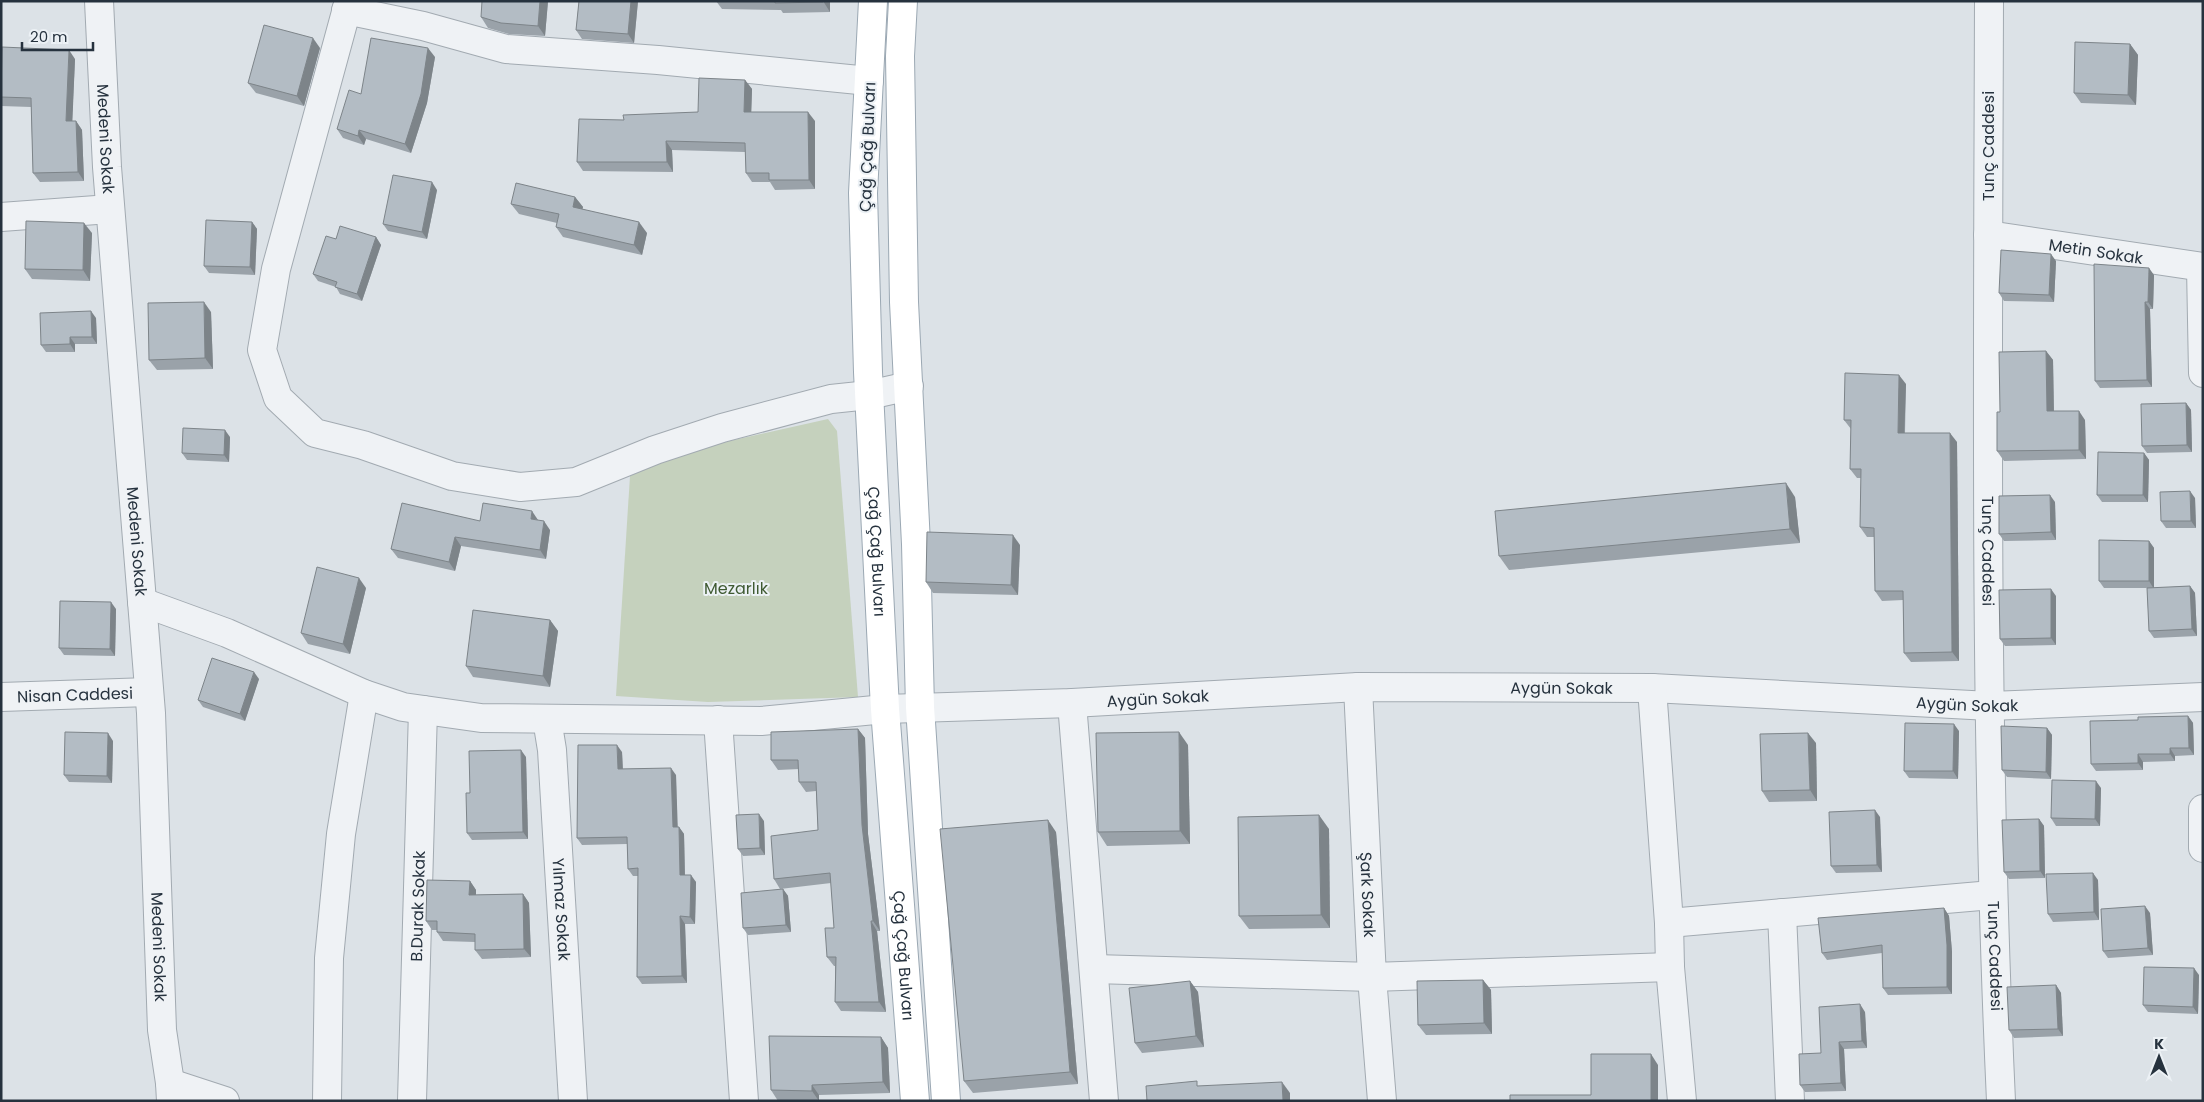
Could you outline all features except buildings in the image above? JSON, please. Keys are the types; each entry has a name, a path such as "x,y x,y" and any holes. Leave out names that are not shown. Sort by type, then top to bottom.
{"main road":[{"name":"Çağ Çağ Bulvarı","path":"873,1 863,193 869,395 885,709 915,1101"},
{"name":"Çağ Çağ Bulvarı","path":"904,1 900,76 904,302 916,544 920,708 946,1101"}],"street":[{"name":"Medeni Sokak","path":"99,1 110,208 149,692 162,1030 171,1092"},
{"name":"Tunç Caddesi","path":"1989,1 1988,235 1992,896 2002,1101"},
{"path":"869,81 667,60 506,49 347,6 276,269 262,350 278,398 315,433 363,445 452,476 520,487 576,482 655,450 722,428 824,401 869,395 909,386"},
{"path":"1,217 110,208"},
{"name":"Metin Sokak","path":"1988,235 2202,267"},
{"path":"2202,267 2203,373"},
{"name":"Aygün Sokak","path":"142,602 227,633 364,694 403,708 481,718 761,721 885,709 1072,703 1358,686 1652,688 1990,706 2203,697"},
{"name":"Şark Sokak","path":"1358,686 1372,977 1382,1101"},
{"path":"1652,688 1669,923 1670,967 1682,1101"},
{"name":"Nisan Caddesi","path":"1,697 149,692"},
{"path":"326,1101 329,958 341,834 364,694"},
{"path":"1072,703 1104,1101"},
{"name":"B.Durak Sokak","path":"412,1101 423,710"},
{"name":"Yılmaz Sokak","path":"547,718 552,750 573,1101"},
{"path":"718,720 744,1101"},
{"path":"2203,809 2203,848"},
{"path":"1669,923 1992,896"},
{"path":"1782,913 1790,1101"},
{"path":"1094,968 1372,977 1670,967"},
{"path":"171,1092 225,1101"}],"green space":[{"name":"Mezarlık","path":"828,419 837,431 858,697 708,702 616,696 630,476 689,450"}]}
